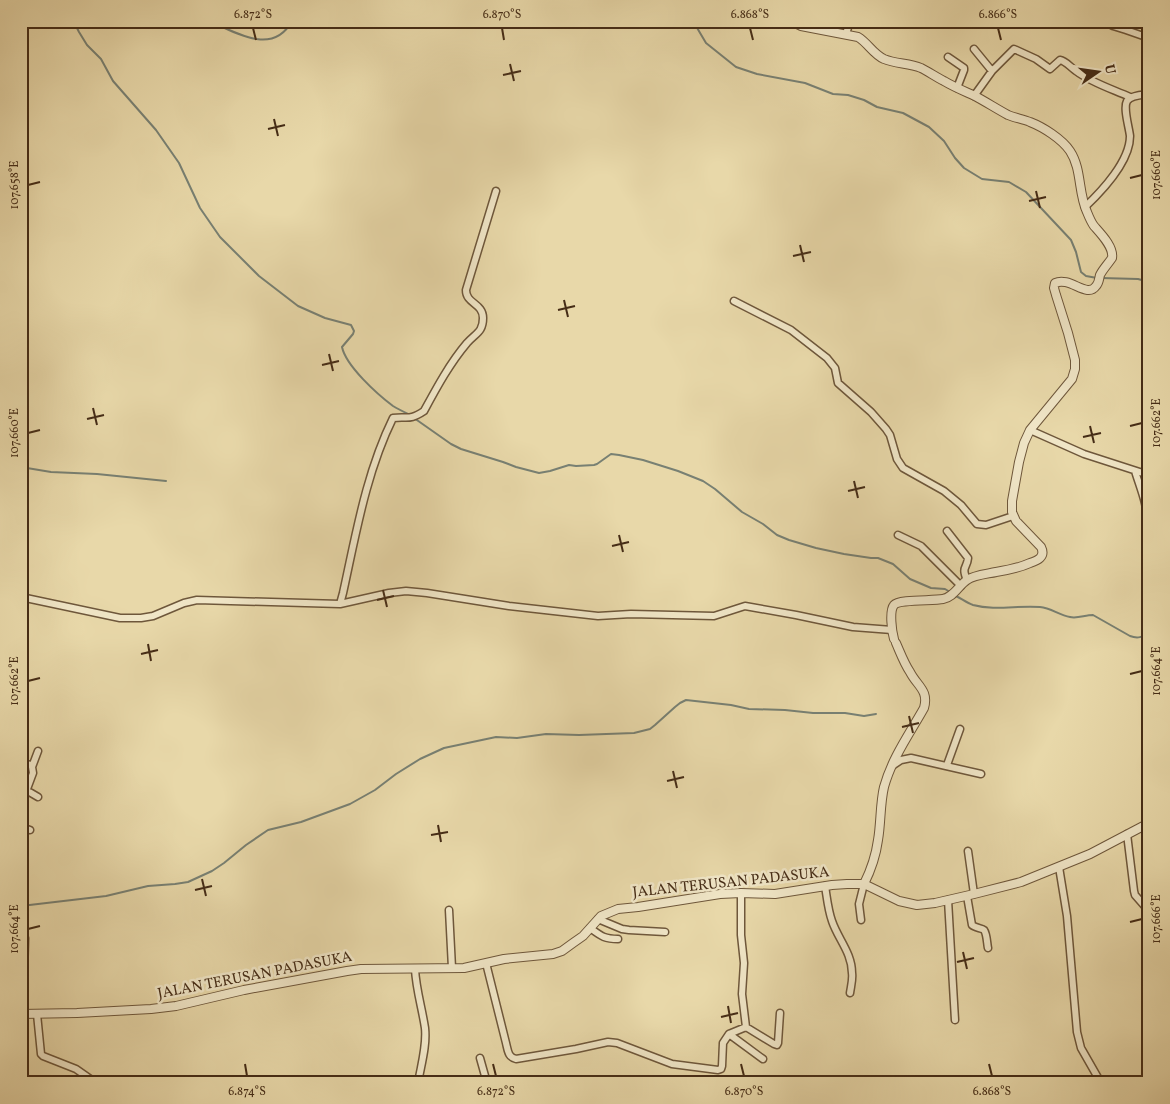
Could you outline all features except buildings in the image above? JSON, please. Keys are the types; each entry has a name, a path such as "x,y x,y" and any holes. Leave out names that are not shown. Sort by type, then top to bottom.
{"street":[{"path":"791,21 801,26 858,37 882,58 918,67 1011,116 1042,128 1068,148 1074,157 1078,168 1080,189 1085,207 1093,224 1113,255 1101,273 1095,289 1081,289 1062,281 1055,283 1054,288 1068,333 1076,369 1072,379 1030,430 1024,442 1012,501 1013,516 1041,547 1043,550 1042,555 1040,558 1021,567 983,575 964,583 952,596 943,599 906,601 895,604 892,607 892,630 895,641 910,674 923,690 926,701 892,766 884,788 876,851 859,904 861,920"},
{"path":"846,34 850,21"},
{"path":"1104,21 1149,38"},
{"path":"1126,30 1128,21"},
{"path":"974,49 992,71"},
{"path":"974,96 992,71 1012,50 1016,49 1050,68 1060,60 1063,60 1076,71 1093,81 1130,97 1149,94"},
{"path":"948,57 964,68 957,88"},
{"path":"1085,207 1104,187 1124,160 1128,151 1130,136 1126,101 1130,97"},
{"path":"340,604 364,499 381,446 393,418 409,418 424,411 456,357 469,340 480,332 483,324 481,309 469,300 466,296 466,290 496,191"},
{"path":"734,301 791,330 827,358 835,368 838,383 871,412 886,429 890,435 897,459 903,468 944,490 962,505 977,524 986,525 1013,516"},
{"path":"1030,430 1084,454 1149,475"},
{"path":"1135,471 1148,514 1147,523"},
{"path":"947,531 968,558 964,571 964,583"},
{"path":"898,535 921,546 964,583"},
{"path":"21,597 120,618 141,618 153,616 184,603 197,600 340,604 406,591 509,606 598,616 632,614 714,616 745,606 852,627 892,630"},
{"path":"947,765 960,729"},
{"path":"38,751 32,767 33,772 24,790 38,797"},
{"path":"892,766 910,758 981,774"},
{"path":"21,763 31,765 32,767"},
{"path":"864,884 899,901 913,905 948,900 1011,885 1059,868 1149,823"},
{"path":"21,827 30,830"},
{"path":"1127,834 1135,895 1149,911"},
{"path":"968,851 972,925 974,928 986,932 988,948"},
{"path":"1059,868 1067,916 1077,1032 1081,1048 1101,1083"},
{"name":"JALAN TERUSAN PADASUKA","path":"21,1014 77,1013 176,1006 244,990 347,971 464,968 504,959 558,952 574,944 598,919 618,909 720,894 775,894 825,886 864,884"},
{"path":"825,886 832,923 852,966 853,975 850,993"},
{"path":"741,893 741,935 744,963 742,994 746,1027"},
{"path":"948,900 954,1020"},
{"path":"449,910 452,968"},
{"path":"598,919 629,930 665,932"},
{"path":"590,928 603,938 618,939"},
{"path":"21,978 24,975 25,938"},
{"path":"486,963 511,1058 516,1059 616,1042 672,1064 718,1070 722,1066 722,1043 729,1034 746,1027"},
{"path":"415,969 425,1027 418,1083"},
{"path":"746,1027 777,1045 780,1013"},
{"path":"37,1014 41,1054 76,1069 96,1083"},
{"path":"729,1034 764,1059"},
{"path":"480,1058 486,1083"}],"waterway":[{"path":"76,21 76,26 87,45 101,59 113,81 156,130 179,163 200,208 220,237 259,276 298,306 325,318 351,325 354,331 353,334 342,347 349,363 363,379 393,406 410,415"},
{"path":"210,21 242,36 265,40 284,32 292,21"},
{"path":"693,21 706,43 736,67 757,74 805,83 833,94 848,95 877,107 903,113 929,127 944,141 964,168 982,179 1009,182 1026,192 1071,240 1081,272 1086,276 1097,278"},
{"path":"1101,278 1138,279 1149,282"},
{"path":"414,418 461,449 539,473 569,465 594,465 611,454 643,460 678,471 703,481 742,512 763,524 777,535 816,548 878,558 893,564 910,579 931,588 945,589 950,592"},
{"path":"21,467 51,472 97,474 166,481"},
{"path":"956,596 981,607 1040,607 1073,617 1093,615 1130,636 1140,637 1149,633"},
{"path":"21,906 106,896 148,886 188,882 212,871 268,830 301,822 350,804 375,790 420,759 444,748 496,737 517,738 546,734 634,733 650,729 686,700 749,709 845,713 864,716 876,714"}]}
